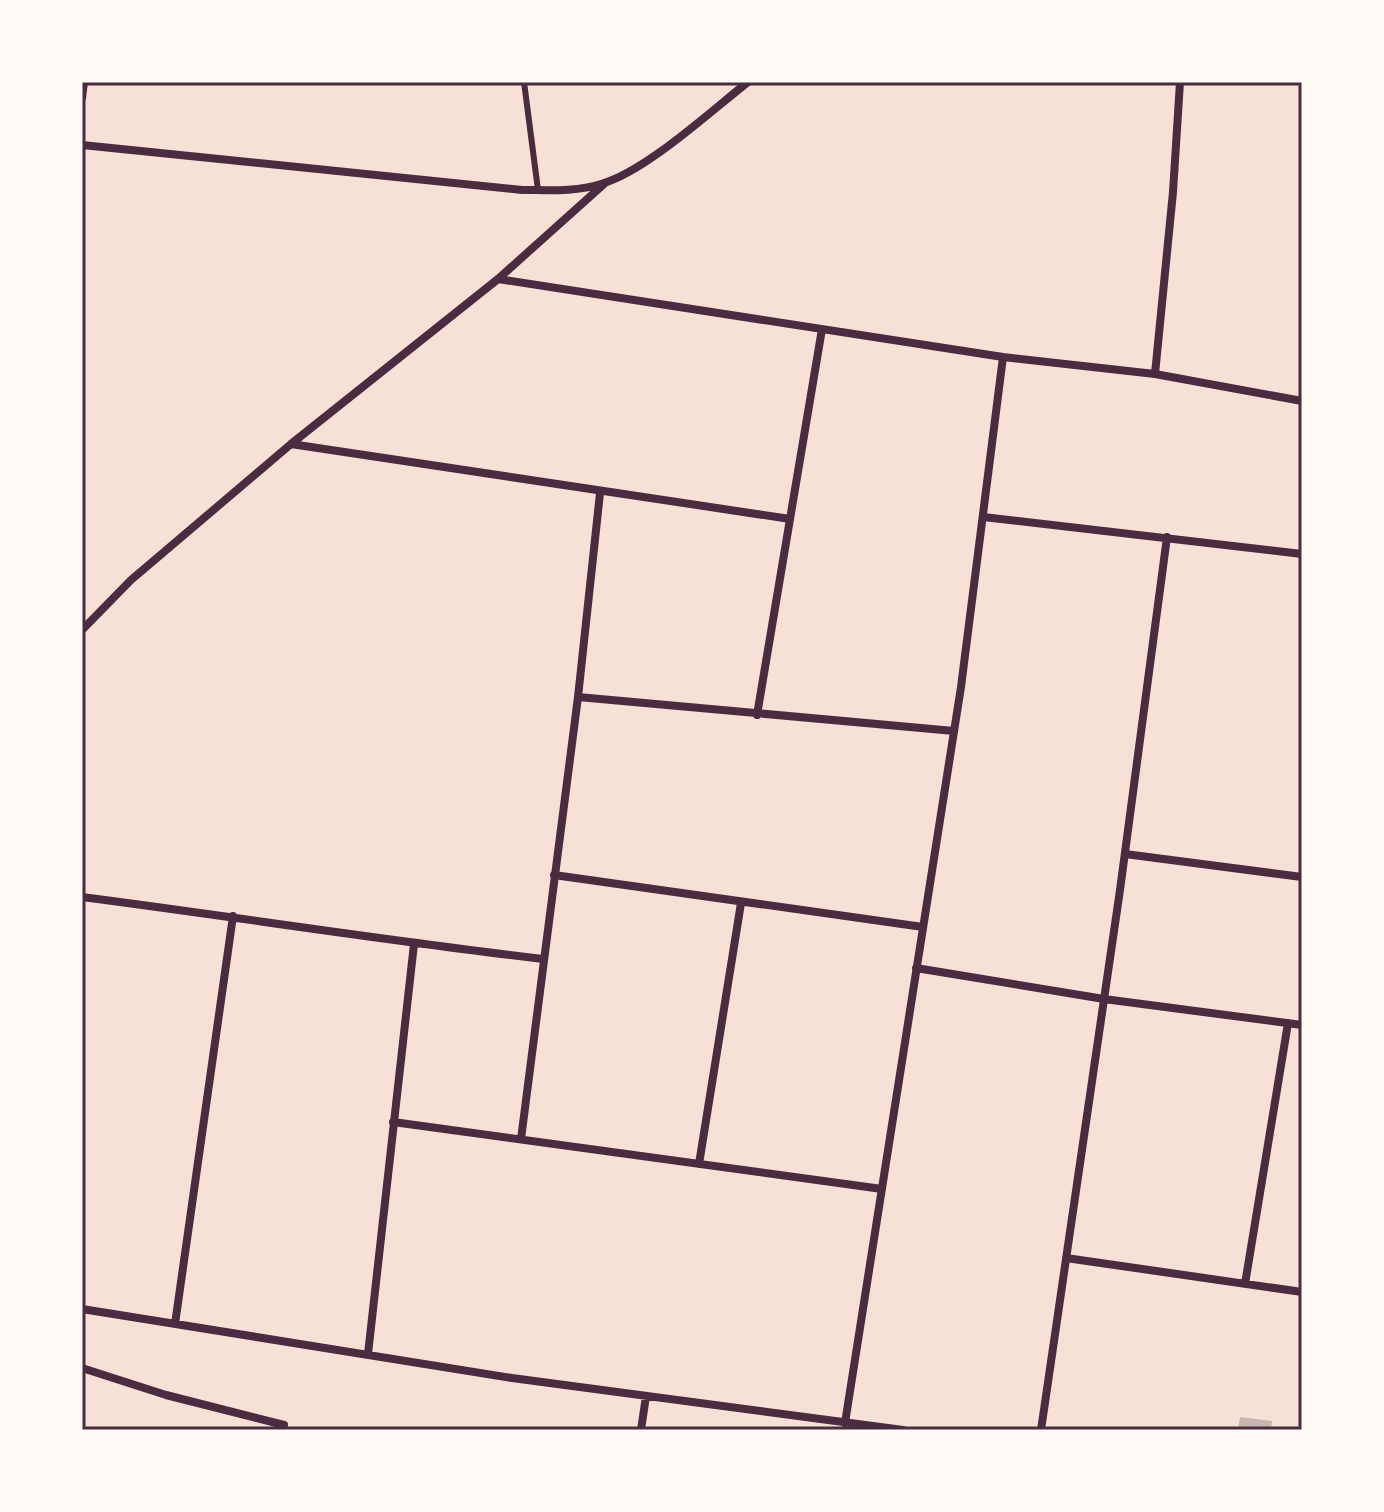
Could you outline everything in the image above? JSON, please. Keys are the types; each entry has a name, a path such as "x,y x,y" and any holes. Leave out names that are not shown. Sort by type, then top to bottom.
{"street":[{"path":"82,98 84,82"},
{"path":"82,630 131,580 291,444 498,279 604,184 634,168 748,82"},
{"path":"1155,374 1173,192 1180,82"},
{"path":"82,145 538,190 575,190 604,184"},
{"path":"498,279 1003,357 1155,374 1302,401"},
{"path":"757,715 822,329"},
{"path":"845,1423 954,731 1003,357"},
{"path":"291,444 600,493 790,519"},
{"path":"521,1139 578,697 600,493"},
{"path":"983,517 1302,554"},
{"path":"1041,1430 1125,854 1167,537"},
{"path":"578,697 954,731"},
{"path":"1125,854 1302,877"},
{"path":"554,875 923,927"},
{"path":"82,897 543,959"},
{"path":"699,1164 741,903"},
{"path":"175,1324 233,916"},
{"path":"368,1354 414,944"},
{"path":"916,968 1104,999 1302,1025"},
{"path":"1245,1284 1288,1023"},
{"path":"393,1122 882,1189"},
{"path":"1066,1258 1302,1292"},
{"path":"82,1309 646,1396 903,1430"},
{"path":"82,1368 166,1395 284,1425"},
{"path":"641,1430 646,1396"}],"lane":[{"path":"524,82 538,190"}],"building":[{"path":"1240,1417 1272,1421 1271,1430 1238,1430"}]}
